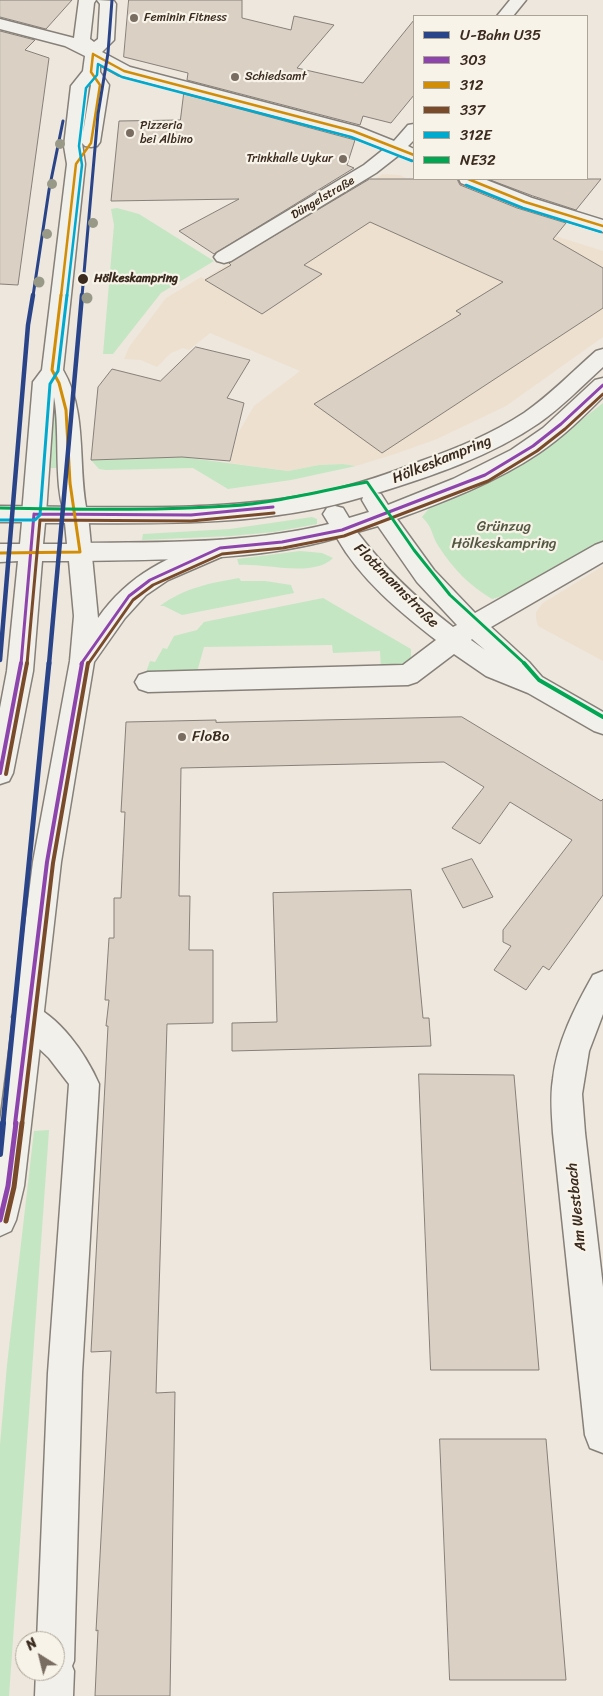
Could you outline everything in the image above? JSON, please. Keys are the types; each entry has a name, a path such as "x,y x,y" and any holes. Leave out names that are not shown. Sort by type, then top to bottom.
{"street":[{"path":"88,0 86,2 82,40 93,53"},
{"path":"0,773 20,671 44,382 52,370 76,164 91,143 94,125 100,85 91,72 93,53 106,40 108,4 105,0"},
{"path":"506,15 518,0"},
{"path":"0,24 71,42 124,71 353,131 413,155"},
{"name":"Düngelstraße","path":"224,257 370,170 397,148 413,130"},
{"path":"470,180 525,202 603,226"},
{"name":"Hölkeskampring","path":"0,514 207,514 258,510 328,499 446,461 505,434 554,401 603,356"},
{"path":"0,1220 47,862 82,660 86,616 76,515 70,476 65,406 61,381 52,370"},
{"name":"Hölkeskampring","path":"0,553 220,548 282,542 342,530 441,494 502,466 534,446 603,385"},
{"name":"Flottmannstraße","path":"365,488 409,554 445,599 463,634 496,670 535,685 603,724"},
{"name":"Flottmannstraße","path":"328,499 342,530 363,557 417,611 463,634"},
{"path":"82,660 118,610 136,590 175,567 220,548"},
{"path":"148,682 408,675 433,659 463,634 578,567 603,550"},
{"name":"Am Westbach","path":"603,984 581,1031 570,1064 567,1094 569,1133 603,1436"},
{"path":"28,1018 61,1048 78,1069 84,1084 65,1373 56,1631"},
{"path":"54,1696 55,1681"}],"shaded area":[{"path":"383,174 399,175 505,220 603,251 603,337 506,406 437,439 395,454 356,466 343,464 319,465 288,471 230,463 237,435 254,406 300,371 210,333 189,350 183,348 171,353 157,367 141,360 124,359 129,347 166,298 201,277 204,279 240,256 247,259"},
{"path":"603,566 603,661 538,626 536,612 543,603"}],"green space":[{"path":"117,208 139,214 214,261 161,293 113,354 103,354 114,225 111,209"},
{"name":"Grünzug Hölkeskampring","path":"603,403 603,542 524,590 492,599 469,582 450,563 436,543 429,525 422,517 431,506 551,444"},
{"path":"52,408 57,408 58,468 47,468"},
{"path":"182,457 288,471 319,465 343,464 356,466 291,480 228,489 193,468 106,470 99,469 91,460"},
{"path":"312,517 317,519 317,524 274,532 142,540 143,534 230,529"},
{"path":"300,551 322,553 333,558 325,564 302,568 239,565 237,559"},
{"path":"239,578 241,581 265,581 291,585 294,593 182,615 164,606 160,606 188,591 208,584"},
{"path":"323,598 411,649 411,658 399,666 381,670 380,651 333,653 332,645 204,647 197,672 145,675 150,661 155,662 163,648 167,649 174,636 197,630 204,622"},
{"path":"49,1130 9,1696 0,1696 0,1445 7,1365 34,1131"}],"building":[{"path":"0,0 72,0 46,29 0,17"},
{"path":"129,0 242,0 242,18 291,30 294,16 334,25 297,68 363,83 413,21 413,96 391,123 363,116 360,125 187,80 188,73 124,57"},
{"path":"0,31 35,40 25,50 49,58 18,285 0,284"},
{"path":"184,94 355,140 347,165 354,168 214,254 179,231 239,199 111,201 119,121 180,120"},
{"path":"370,179 458,180 460,185 517,208 566,223 553,239 603,268 603,308 382,453 314,404 461,314 456,311 503,282 370,222 304,265 322,274 262,314 205,280 231,265 229,263"},
{"path":"601,179 576,210 491,180"},
{"path":"196,347 250,360 227,398 244,403 230,461 182,457 91,460 98,387 112,369 160,381"},
{"path":"462,717 601,801 603,799 603,895 549,970 543,966 526,990 494,970 511,946 503,942 503,930 572,840 510,802 480,844 452,828 484,787 444,762 181,768 179,896 190,896 189,950 213,950 213,1023 167,1024 156,1393 175,1392 170,1696 95,1696 98,1630 96,1631 111,1351 91,1352 108,1026 106,1026 109,1000 105,1000 109,938 114,938 114,898 121,898 125,812 121,812 126,722"},
{"path":"472,859 493,897 463,908 442,869"},
{"path":"411,890 423,1018 429,1018 431,1046 232,1051 232,1023 277,1022 273,893"},
{"path":"419,1074 514,1075 539,1370 431,1370"},
{"path":"440,1439 546,1439 566,1680 450,1680"}],"metro line":[{"name":"U35","path":"0,1154 48,677 98,114 108,53 112,0"},
{"name":"U35","path":"0,660 28,325 49,190 63,121"}],"transit line":[{"name":"312","path":"93,54 124,71 353,131 413,155"},
{"name":"312","path":"0,553 80,552 70,483 66,410 59,383 52,370 76,164 91,143 100,85 91,72 93,54"},
{"name":"312E","path":"0,520 35,520 40,515 50,384 58,371 82,165 79,146 86,88 97,75 98,64 122,77 351,137 412,161"},
{"name":"312","path":"470,180 525,202 603,226"},
{"name":"312E","path":"466,185 523,208 601,232"},
{"name":"303","path":"0,1220 8,1186 47,862 82,661 118,610 129,596 150,580 220,548 282,542 342,530 485,475 533,446 561,424 603,385"},
{"name":"337","path":"6,1221 14,1187 53,863 88,663 133,600 153,585 222,554 283,548 344,536 488,481 537,451 565,429 603,394"},
{"name":"NE32","path":"0,508 138,510 229,506 274,501 367,482 414,550 450,595 516,654 539,680 603,717"},
{"name":"303","path":"34,514 191,515 273,507"},
{"name":"337","path":"6,774 26,672 40,520 191,521 274,513"},
{"name":"303","path":"0,773 20,671 34,514"}],"place":[{"name":"Feminin Fitness","path":"134,18"},
{"name":"Schiedsamt","path":"235,77"},
{"name":"Pizzeria bei Albino","path":"130,133"},
{"name":"Trinkhalle Uykur","path":"343,159"},
{"name":"Hölkeskampring","path":"83,279"},
{"name":"FloBo","path":"182,737"}]}
